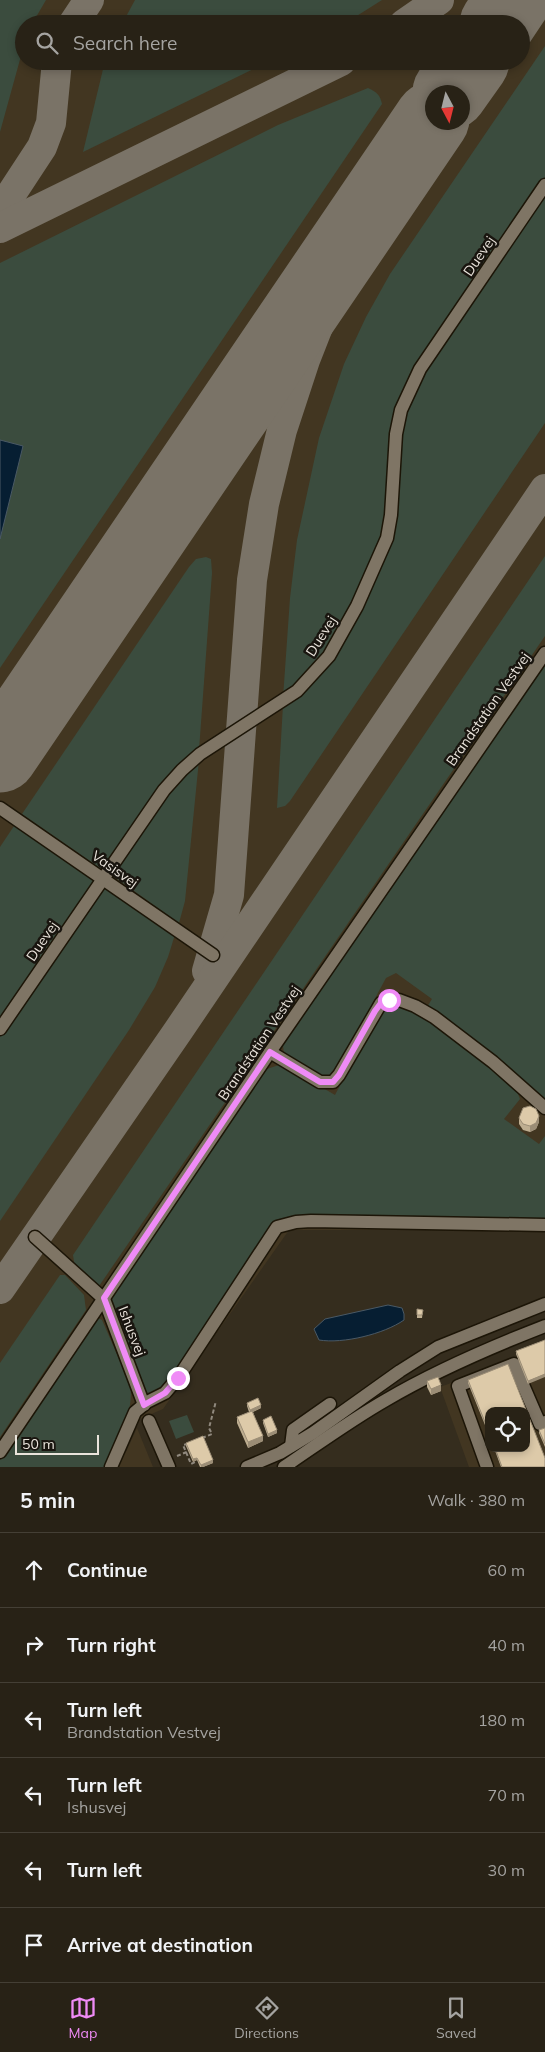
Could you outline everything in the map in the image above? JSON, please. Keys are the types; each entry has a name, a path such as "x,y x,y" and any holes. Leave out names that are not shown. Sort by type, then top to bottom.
{"street":[{"name":"Duevej","path":"0,1029 142,820 182,770 200,754 297,691 329,656 357,606 386,538 391,515 396,434 401,410 406,398 420,370 545,185"},
{"name":"Brandstation Vestvej","path":"0,1452 270,1052 545,653"},
{"name":"Vasisvej","path":"0,808 213,955"},
{"path":"270,1052 320,1082 333,1082 381,1003 399,1000 415,1006 434,1018 493,1062 545,1108"},
{"path":"112,1467 135,1412 165,1393 178,1378 277,1227 296,1222 311,1221 545,1225"},
{"name":"Ishusvej","path":"35,1238 104,1298 144,1405"},
{"path":"247,1467 313,1434 400,1371 438,1347 545,1304"},
{"path":"284,1467 363,1413 425,1378 545,1326"},
{"path":"487,1467 458,1386 514,1364 540,1424 545,1422"},
{"path":"291,1446 294,1430 330,1404"},
{"path":"149,1422 169,1467"}],"path":[{"path":"200,1439 212,1434 209,1428 216,1400"},
{"path":"194,1442 183,1446 191,1464 195,1462"}],"shaded area":[{"path":"0,0 545,0 545,1230 289,1230 163,1409 133,1422 125,1454 137,1428 153,1467 0,1467"},
{"path":"545,1349 545,1467 469,1467 440,1387"}],"green space":[{"path":"0,0 46,0 37,15 15,15 15,70 17,70 0,132"},
{"path":"135,0 382,0 358,15 127,15"},
{"path":"545,46 545,179 398,407 388,511 374,561 328,651 283,698 290,598 297,540 319,438 344,364 366,317 390,274"},
{"path":"103,70 252,70 83,152"},
{"path":"368,88 378,94 382,104 0,668 0,263 278,125"},
{"path":"545,191 545,423 290,801 285,806 277,808 283,705 294,699 377,573 397,444 412,391"},
{"path":"545,556 545,636 97,1289 75,1268 73,1255"},
{"path":"206,557 211,559 212,573 199,750 104,871 22,814 189,567 196,559"},
{"path":"545,662 545,1102 427,1007 432,999 396,973 386,978 339,1065 333,1072 326,1076 307,1069 284,1053 283,1046"},
{"path":"199,760 185,901 179,923 110,874 158,804"},
{"path":"18,820 99,875 0,1023 0,847"},
{"path":"107,879 177,928 168,957 155,987 129,1030 0,1221 0,1036"},
{"path":"389,1008 406,1008 421,1014 516,1089 520,1099 504,1119 539,1144 545,1136 545,1222 286,1221 171,1380 155,1392 147,1393 143,1391 107,1303 267,1069 282,1064 335,1095 373,1022 380,1013"},
{"path":"60,1275 65,1275 84,1295 86,1310 0,1437 0,1363"},
{"path":"98,1318 102,1320 130,1384 131,1395 128,1416 106,1467 0,1467 0,1460"},
{"path":"187,1415 194,1432 176,1439 169,1421"}],"water":[{"path":"0,440 23,446 0,539"},
{"path":"388,1305 402,1308 404,1320 375,1334 340,1341 329,1341 319,1340 314,1329 325,1319"}],"building":[{"path":"530,1106 536,1109 539,1116 536,1123 530,1126 523,1124 519,1118 523,1108"},
{"path":"417,1309 423,1310 422,1315 417,1315"},
{"path":"545,1340 545,1374 528,1381 516,1351"},
{"path":"508,1364 525,1407 485,1407 485,1422 468,1380"},
{"path":"438,1377 441,1385 431,1389 427,1381"},
{"path":"258,1398 261,1405 250,1410 247,1403"},
{"path":"252,1411 263,1436 248,1442 237,1417"},
{"path":"271,1416 277,1430 268,1434 263,1420"},
{"path":"530,1420 545,1458 545,1467 502,1467 496,1452 530,1452"},
{"path":"545,1428 545,1444 539,1430"},
{"path":"203,1436 213,1460 201,1465 197,1458 193,1459 186,1443"}],"taxiway":[{"path":"79,15 89,0"},
{"path":"417,15 439,0"},
{"path":"0,211 42,147 51,123 56,70"},
{"path":"0,228 323,70"},
{"path":"207,971 229,895 252,580 264,504 282,430 305,360 325,309 389,184"},
{"path":"0,1289 178,1031 545,489"},
{"path":"0,723 29,704 44,690"}],"runway":[{"path":"503,15 513,0"},
{"path":"455,85 466,70"},
{"path":"0,755 425,129"}],"route":[{"path":"178,1378 165,1393 144,1405 104,1298 270,1052 320,1082 333,1082 338,1078 375,1011 381,1003 389,1000"}]}
